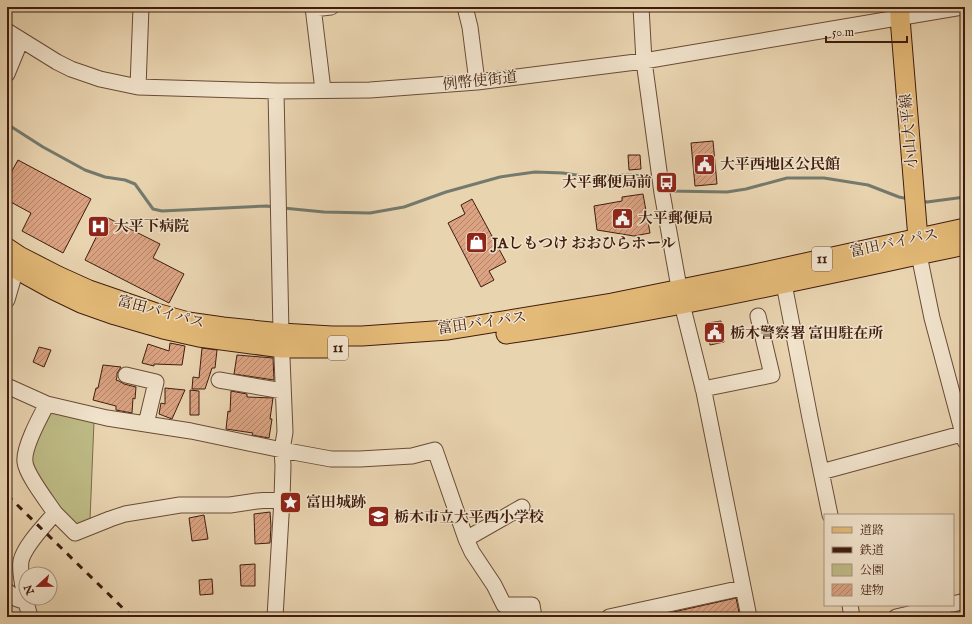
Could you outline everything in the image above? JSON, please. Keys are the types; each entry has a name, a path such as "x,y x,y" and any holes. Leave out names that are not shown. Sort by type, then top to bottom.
{"main road":[{"name":"小山大平線","path":"900,13 918,247"},
{"name":"富田バイパス","path":"680,296 784,284 918,247 965,228"},
{"name":"富田バイパス","path":"12,266 54,290 81,303 156,327 199,337 282,340 360,348 442,342 607,318 750,275 918,247 965,245"},
{"name":"富田バイパス","path":"7,248 19,256 88,290 156,313 188,322 216,326 282,340"}],"street":[{"path":"138,87 141,7"},
{"path":"323,90 313,8 331,7"},
{"path":"466,7 477,82"},
{"path":"641,7 644,61 662,193 680,296 703,389 749,617"},
{"name":"例幣使街道","path":"7,31 57,62 84,74 100,80 138,87 276,91 370,90 477,82 644,61 900,13 962,7"},
{"path":"7,74 21,40"},
{"path":"275,617 282,499 282,450 285,432 276,91"},
{"path":"821,472 964,436 932,318 918,247"},
{"path":"7,300 12,266"},
{"path":"784,284 830,514"},
{"path":"703,389 772,375 758,316"},
{"path":"126,375 156,382 146,424"},
{"path":"219,380 283,390"},
{"path":"7,386 47,404 107,418 191,430 330,459 412,456 435,450 466,539 472,552 494,585 504,605 532,605 534,617"},
{"path":"47,404 27,445 24,461 30,476 55,513 75,533 125,514 161,508 180,505 230,505 257,500 282,499"},
{"path":"466,539 522,507"},
{"path":"21,566 21,560 28,545 55,513"},
{"path":"609,617 742,588"},
{"path":"7,591 18,599"},
{"path":"954,604 965,601"},
{"path":"27,606 30,617"},
{"path":"850,606 852,617"},
{"path":"896,617 944,606"}],"green space":[{"path":"55,411 94,421 90,520 74,526 32,473 29,447 45,414"}],"building":[{"name":"大平西地区公民館","path":"713,141 717,184 695,186 691,143"},
{"path":"628,155 640,155 641,169 629,170"},
{"path":"18,160 91,199 63,253 22,231 31,213 7,200 7,180"},
{"name":"大平郵便局","path":"643,194 650,233 634,236 597,230 594,206 622,201 622,197"},
{"name":"JAしもつけ おおひらホール","path":"472,199 506,262 489,271 494,280 481,287 448,223 465,214 461,205"},
{"path":"106,217 160,244 153,258 184,274 169,303 85,260"},
{"name":"栃木警察署 富田駐在所","path":"721,321 724,342 710,345 707,323"},
{"path":"170,343 185,346 182,365 154,364 154,366 142,363 148,344 169,351"},
{"path":"39,347 51,350 44,367 33,362"},
{"path":"202,348 217,350 215,368 212,368 205,389 192,389 193,377 199,378"},
{"path":"237,355 273,358 274,380 234,374"},
{"path":"103,365 121,367 117,373 116,380 136,387 135,399 133,398 132,413 116,410 116,406 93,400 96,388 98,388"},
{"path":"165,388 185,390 172,419 159,414 161,403 165,404"},
{"path":"190,390 199,391 199,415 190,415"},
{"path":"231,391 247,394 247,397 273,398 269,438 252,435 253,433 226,429 228,411 230,412"},
{"path":"270,512 270,543 255,544 254,514"},
{"path":"204,515 208,539 192,541 189,518"},
{"path":"255,564 255,586 241,586 240,565"},
{"path":"212,579 213,594 200,595 199,580"},
{"path":"736,598 740,617 661,617 660,615"}],"waterway":[{"path":"7,124 43,147 85,170 105,177 125,180 135,184 153,209 162,211 267,206 273,207"},
{"path":"283,208 324,212 370,213 404,207 446,192 500,177 535,172 563,173 589,177 624,175 650,176 656,181"},
{"path":"666,189 669,191 727,192 746,189 787,178 824,178 868,185 899,197 909,199"},
{"path":"921,201 927,202 965,197"}],"railway":[{"path":"7,495 132,617"}],"place":[{"name":"大平西地区公民館","path":"704,164"},
{"name":"大平郵便局前","path":"667,182"},
{"name":"大平郵便局","path":"622,218"},
{"name":"大平下病院","path":"99,226"},
{"name":"JAしもつけ おおひらホール","path":"477,243"},
{"name":"栃木警察署 富田駐在所","path":"715,333"},
{"name":"富田城跡","path":"290,502"},
{"name":"栃木市立大平西小学校","path":"379,517"}]}
